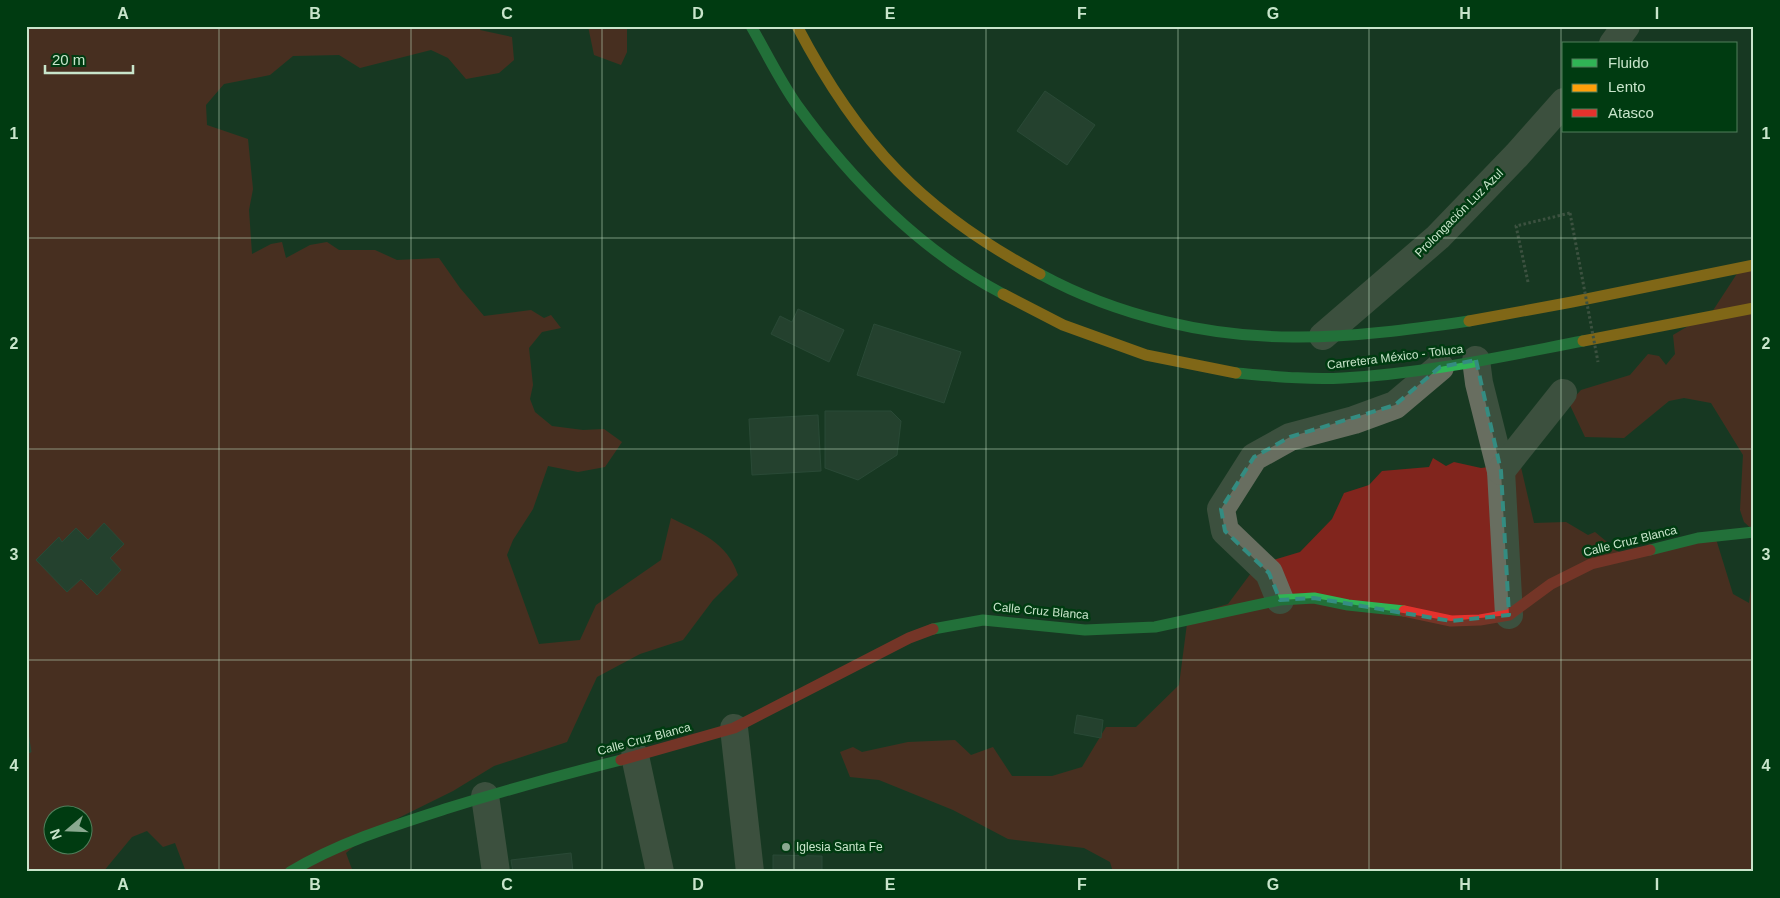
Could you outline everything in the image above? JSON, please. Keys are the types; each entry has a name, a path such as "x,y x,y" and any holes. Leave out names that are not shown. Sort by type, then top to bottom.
{"main road":[{"name":"Carretera México - Toluca","path":"751,26 766,56 796,104 854,176 915,235 964,272 1010,301 1066,328 1122,350 1232,375 1324,379 1359,377 1440,367 1559,347 1754,308"},
{"name":"Carretera México - Toluca","path":"797,26 832,87 864,134 911,184 942,212 997,251 1044,277 1104,304 1154,320 1248,334 1286,337 1323,336 1438,326 1535,310 1754,265"},
{"name":"Calle Cruz Blanca","path":"290,872 313,858 381,829 485,796 734,728 909,638 937,628 984,620 1084,630 1155,627 1280,600 1314,598 1348,605 1392,609 1451,621 1480,620 1509,615 1551,584 1591,564 1698,538 1754,532"}],"street":[{"path":"1614,42 1626,26"},
{"name":"Prolongación Luz Azul","path":"1323,336 1438,236 1517,155 1562,104"},
{"path":"1476,360 1479,384 1501,471 1509,615"},
{"path":"1280,600 1269,573 1225,531 1221,509 1254,457 1290,437 1354,420 1395,405 1440,367"},
{"path":"1501,471 1563,394"},
{"path":"734,728 750,872"},
{"path":"635,756 660,872"},
{"path":"485,796 496,872"}],"path":[{"path":"1535,310 1516,226 1570,212 1598,362"}],"highlighted area":[{"path":"1476,360 1501,471 1509,615 1451,621 1314,598 1280,600 1269,573 1225,531 1221,509 1254,457 1290,437 1395,405 1440,367"}],"shaded area":[{"path":"26,26 481,26 480,30 512,37 514,60 499,73 466,79 448,58 431,50 360,68 339,55 293,56 270,75 224,84 206,105 207,125 248,139 253,189 249,210 252,254 271,244 282,242 286,258 310,245 327,242 339,250 375,250 397,260 439,258 460,288 484,316 531,310 544,318 551,315 561,328 542,332 529,348 533,385 530,399 535,412 552,426 583,430 604,429 622,442 605,467 578,472 548,466 533,509 513,540 507,555 539,644 580,640 596,605 661,560 671,518 720,546 727,554 738,575 713,600 683,640 640,654 597,677 567,742 494,766 453,791 372,831 346,853 353,872 186,872 175,843 163,847 147,831 132,837 103,872 26,872 26,751 30,748 26,715"},
{"path":"588,26 627,26 627,52 621,65 594,55"},
{"path":"1754,265 1754,531 1744,522 1740,510 1743,455 1711,403 1684,398 1669,401 1624,438 1585,437 1569,403 1581,390 1630,375 1648,354 1659,356 1666,365 1675,354 1673,335 1712,312 1742,266"},
{"path":"1433,458 1446,466 1454,462 1481,468 1520,463 1534,523 1566,522 1588,535 1595,532 1624,556 1716,539 1733,594 1749,603 1754,563 1754,872 1113,872 1110,862 1084,848 1008,839 953,810 879,780 850,777 840,752 853,747 862,752 908,742 955,740 971,755 993,747 1012,776 1052,776 1082,767 1106,727 1136,727 1179,685 1188,616 1228,604 1257,565 1300,552 1332,519 1344,493 1369,485 1382,471 1429,467"}],"building":[{"path":"1045,91 1095,125 1067,165 1017,131"},
{"path":"798,309 844,330 829,362 771,334 780,316 792,322"},
{"path":"874,324 961,352 944,403 857,375"},
{"path":"825,411 891,411 901,421 897,455 858,480 825,468"},
{"path":"818,415 821,471 752,475 749,419"},
{"path":"104,523 124,544 110,558 121,570 97,595 81,579 67,592 36,560 59,537 62,542 76,528 88,540"},
{"path":"1077,715 1103,720 1101,738 1074,733"},
{"path":"26,733 28,733 31,752 26,753"},
{"path":"571,853 573,872 513,872 511,860"},
{"path":"773,855 822,856 822,872 773,872"}],"traffic: fast":[{"path":"751,26 797,105 840,160 864,186 889,212 944,257 973,277 1003,294"},
{"path":"1040,274 1070,289 1133,313 1199,329 1232,333 1299,337 1342,336 1406,330 1469,321"},
{"path":"1236,373 1316,378 1373,376 1463,364 1583,341"},
{"path":"1650,550 1698,538 1754,532"},
{"path":"933,629 983,620 1085,630 1155,627 1280,600 1314,598 1348,605 1404,611"},
{"path":"290,872 327,852 405,822 554,777 621,760"}],"traffic: slow":[{"path":"797,26 820,68 844,105 870,140 898,171 961,226 1040,274"},
{"path":"1469,321 1754,265"},
{"path":"1003,294 1063,325 1146,355 1236,373"},
{"path":"1583,341 1754,308"}],"traffic: jam":[{"path":"1404,611 1451,621 1480,620 1509,615 1551,584 1591,564 1650,550"},
{"path":"621,760 734,728 909,638 933,629"}],"place":[{"name":"Iglesia Santa Fe","path":"786,847"}]}
